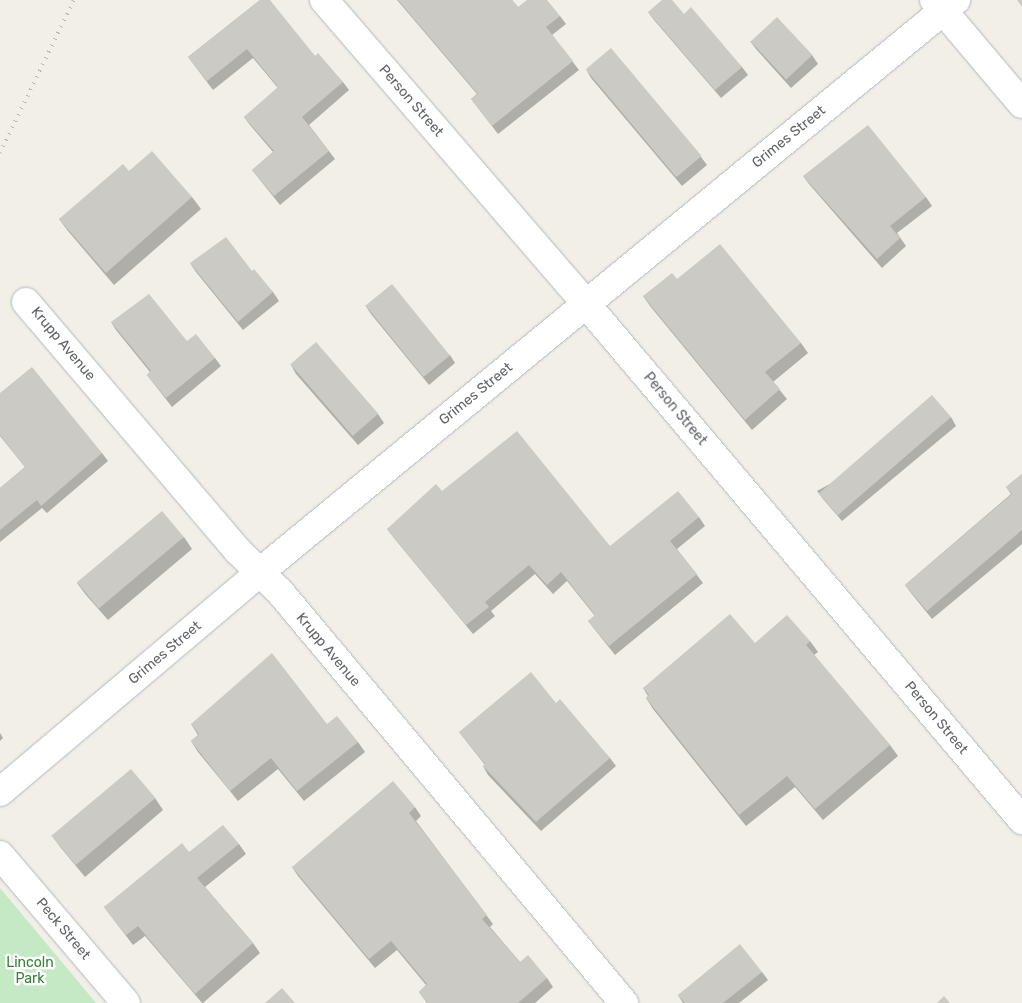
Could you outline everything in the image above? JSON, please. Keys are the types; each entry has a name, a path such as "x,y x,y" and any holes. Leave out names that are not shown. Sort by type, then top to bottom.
{"street":[{"name":"Person Street","path":"324,0 586,304 1022,820"},
{"name":"Grimes Street","path":"0,792 260,572 586,304 945,4"},
{"path":"945,4 1022,104"},
{"name":"Krupp Avenue","path":"26,302 232,543 260,572 624,1003"},
{"name":"Peck Street","path":"0,855 126,1003"}],"green space":[{"name":"Lincoln Park","path":"0,888 96,1003 0,1003"}],"building":[{"path":"260,0 270,0 315,56 318,53 343,82 302,117 329,151 274,196 252,170 274,151 244,117 278,87 247,49 207,81 188,57"},
{"path":"398,0 512,0 518,7 527,0 547,0 560,16 546,27 573,61 492,126 471,99 478,94"},
{"path":"662,0 672,0 684,14 691,7 742,67 715,90 648,12"},
{"path":"1017,0 1022,0 1022,7"},
{"path":"777,17 812,55 786,80 751,42"},
{"path":"611,48 702,156 676,177 586,69"},
{"path":"868,125 926,197 890,226 900,238 877,259 803,176"},
{"path":"152,151 192,197 106,273 59,219 123,164 129,171"},
{"path":"226,237 252,271 254,269 273,292 238,322 190,263"},
{"path":"720,244 801,343 765,372 780,389 745,420 643,296 672,273 677,279"},
{"path":"392,284 450,355 423,377 366,305"},
{"path":"149,294 187,341 196,334 215,358 166,398 147,375 151,371 111,322"},
{"path":"316,342 378,414 353,436 290,364"},
{"path":"32,367 102,453 41,506 37,500 0,530 0,488 25,467 0,435 0,393"},
{"path":"932,395 951,417 838,515 819,493"},
{"path":"517,431 610,546 678,491 699,517 670,541 697,574 609,646 588,621 595,615 561,572 547,585 529,565 485,602 489,607 466,625 387,529 436,484 442,491"},
{"path":"1022,474 1022,530 927,611 905,585 1012,494 1006,487"},
{"path":"162,511 184,537 99,608 77,582"},
{"path":"730,614 755,643 787,615 810,641 806,645 890,745 815,809 787,776 739,815 646,698 649,695 643,688"},
{"path":"272,653 327,724 337,716 358,742 297,791 271,758 230,791 191,741 199,734 191,724"},
{"path":"531,672 556,703 560,699 610,758 536,822 483,766 485,764 459,732"},
{"path":"131,769 155,798 76,865 51,836"},
{"path":"393,781 415,807 409,813 487,915 482,919 520,962 528,955 547,978 518,1003 428,1003 419,992 427,984 391,941 369,959 292,867"},
{"path":"223,825 239,844 197,878 253,943 195,994 138,926 126,935 104,907 182,843 189,852"},
{"path":"740,944 762,972 723,1003 685,1003 678,995"},
{"path":"282,988 295,1003 265,1003"},
{"path":"944,996 950,1003 937,1003"}],"railway":[{"path":"0,153 74,0"}]}
